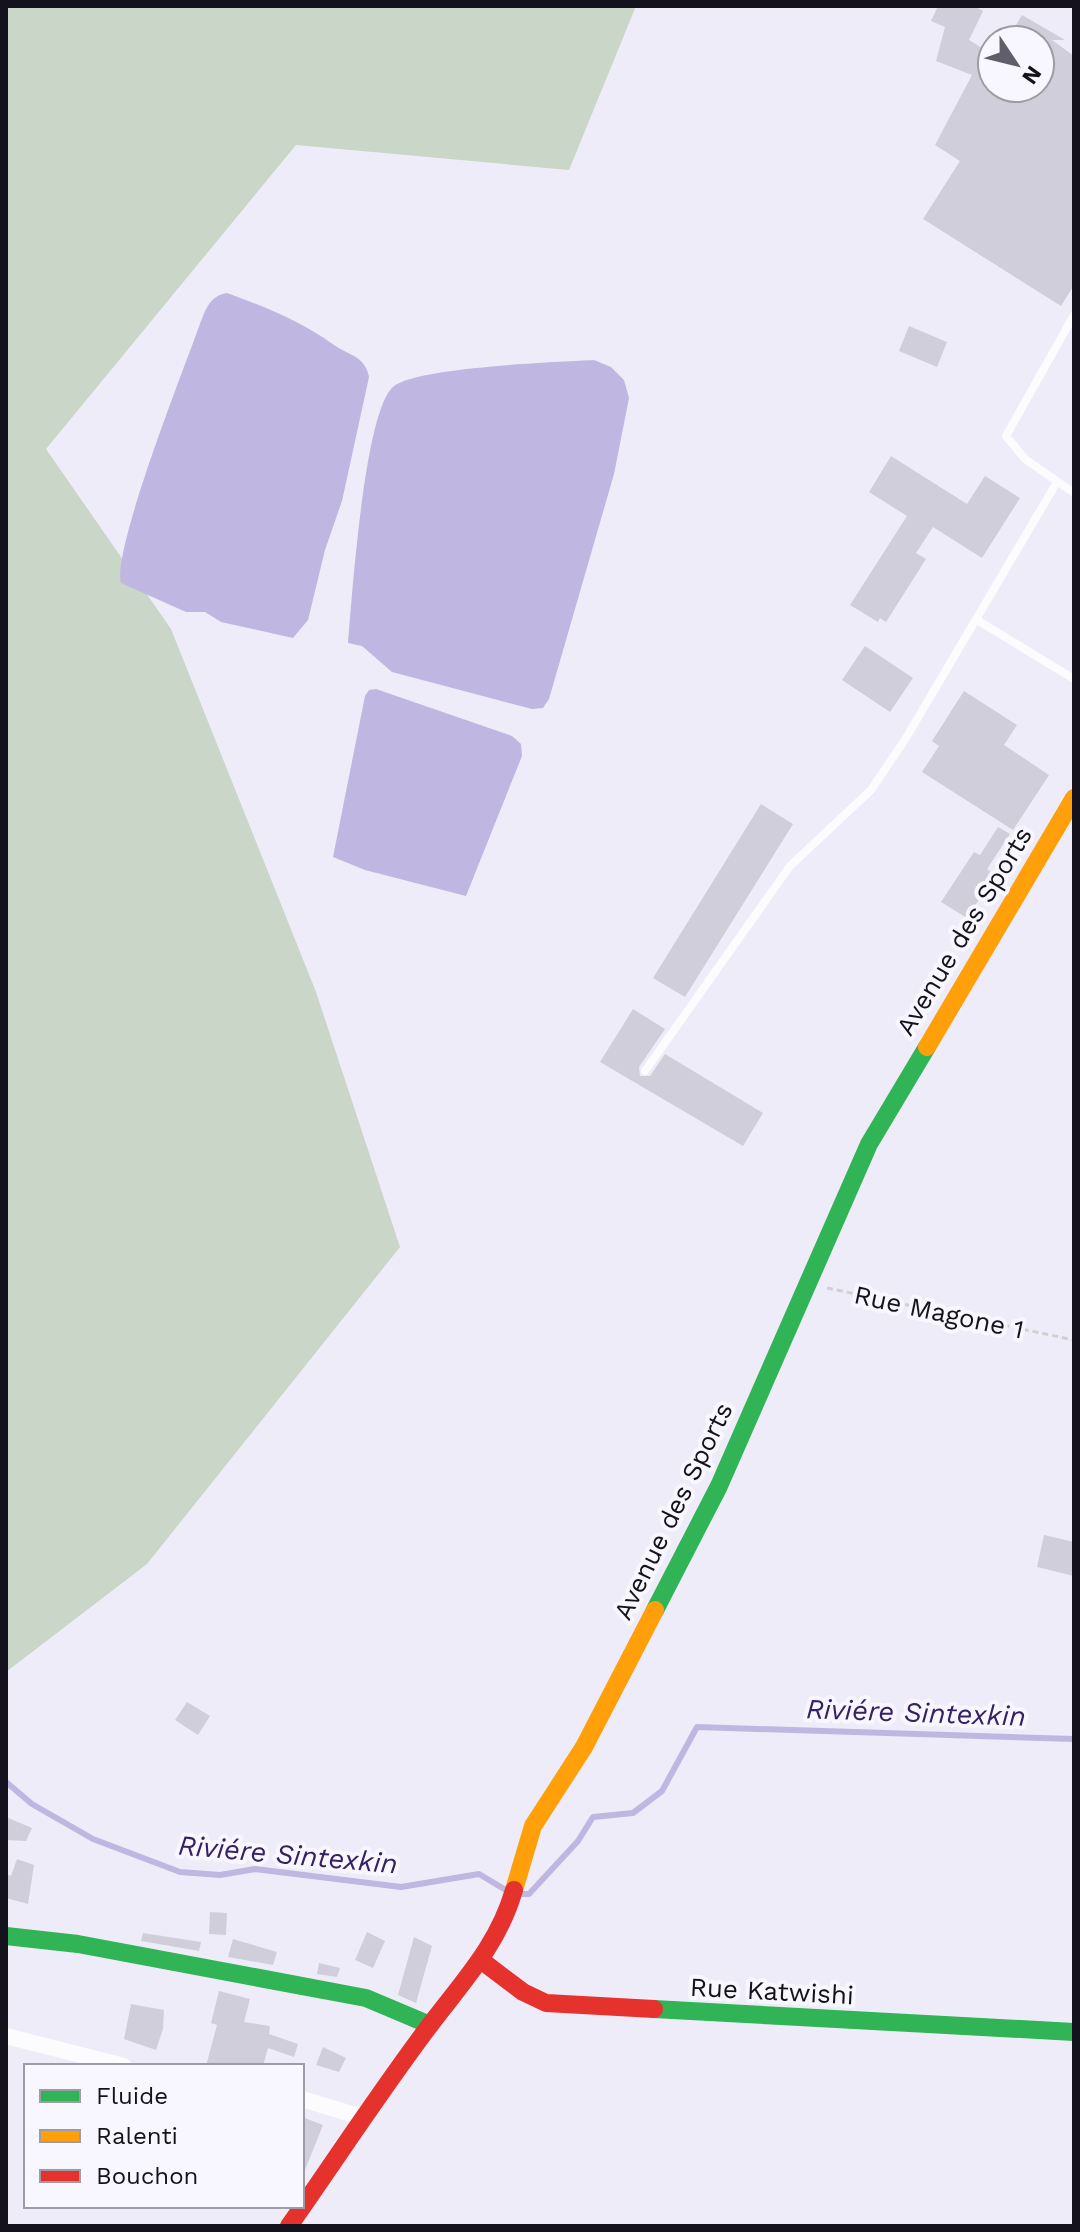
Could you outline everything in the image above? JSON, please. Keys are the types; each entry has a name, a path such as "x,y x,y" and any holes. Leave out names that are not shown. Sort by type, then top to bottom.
{"street":[{"name":"Avenue des Sports","path":"304,2205 430,2025 482,1961 505,1920 533,1826 584,1747 719,1486 805,1283 869,1144 1074,798"},
{"path":"6,1936 78,1944 366,1998 430,2025"},
{"name":"Rue Katwishi","path":"482,1961 523,1992 546,2003 1074,2032"},
{"path":"6,2036 116,2064"},
{"path":"304,2100 365,2118"},
{"name":"Avenue des Sports","path":"289,2226 302,2208"}],"lane":[{"path":"1074,315 1006,436 1025,459 1074,491"},
{"path":"645,1071 790,866 871,790 977,620 1057,482"},
{"path":"977,620 1074,679"}],"path":[{"name":"Rue Magone 1","path":"805,1283 1074,1340"}],"green space":[{"path":"6,6 636,6 569,170 296,145 46,449 171,629 316,992 400,1247 147,1564 6,1672"}],"shaded area":[{"path":"227,293 269,309 308,329 360,361 369,377 342,501 325,550 308,620 293,638 221,622 205,612 186,612 121,583 127,536 164,421 204,313 215,298"},
{"path":"594,360 611,367 624,380 629,398 614,474 549,699 543,708 532,709 392,672 362,646 348,643 367,466 384,402 394,386 431,374 459,370"},
{"path":"376,689 512,736 521,744 522,756 466,896 365,870 333,857 365,696 369,690"}],"building":[{"path":"938,6 974,6 983,11 969,40 976,44 976,104 1056,104 1056,43 1074,56 1074,285 1061,306 923,219 960,161 935,145 972,75 936,61 945,27 931,21"},
{"path":"1022,15 1037,24 1017,24"},
{"path":"909,326 947,342 937,367 899,351"},
{"path":"891,456 967,504 985,476 1020,498 982,558 933,527 916,553 926,559 886,622 880,618 878,622 850,605 907,516 869,492"},
{"path":"865,646 913,678 890,712 842,680"},
{"path":"964,691 1017,725 1004,745 1049,775 1013,830 922,772 939,746 932,741"},
{"path":"761,804 793,824 685,997 653,978"},
{"path":"998,827 1010,834 987,869 995,875 967,918 941,902 974,852 980,855"},
{"path":"633,1009 665,1029 639,1067 640,1076 650,1076 665,1054 763,1113 743,1146 600,1062"},
{"path":"1044,1535 1074,1542 1074,1576 1037,1567"},
{"path":"187,1702 210,1716 198,1735 175,1720"},
{"path":"6,1817 32,1828 26,1841 6,1840"},
{"path":"17,1859 34,1865 28,1904 6,1898 6,1874 11,1876"},
{"path":"210,1912 227,1913 226,1935 209,1934"},
{"path":"367,1932 385,1941 373,1968 355,1960"},
{"path":"143,1933 201,1942 199,1951 141,1941"},
{"path":"414,1937 432,1946 416,2003 398,1995"},
{"path":"233,1939 277,1952 273,1965 228,1957"},
{"path":"319,1963 340,1968 337,1977 317,1974"},
{"path":"219,1991 250,1999 244,2022 270,2026 269,2034 298,2044 294,2057 268,2048 264,2064 207,2064 217,2025 211,2023"},
{"path":"131,2004 164,2010 163,2029 156,2050 124,2039"},
{"path":"323,2047 346,2058 339,2072 316,2065"},
{"path":"304,2118 323,2125 304,2172"}],"waterway":[{"name":"Riviére Sintexkin","path":"520,1894 529,1894 578,1841 593,1817 633,1813 662,1791 697,1727 1074,1739"},
{"name":"Riviére Sintexkin","path":"6,1782 32,1804 93,1839 180,1872 220,1875 255,1869 401,1887 479,1874 509,1892"}],"traffic: fast":[{"path":"655,1610 719,1486 869,1144 927,1047"},
{"path":"6,1936 78,1944 366,1998 430,2025"},
{"path":"654,2009 1074,2032"}],"traffic: slow":[{"path":"927,1047 1074,798"},
{"path":"514,1890 533,1826 584,1747 655,1610"}],"traffic: jam":[{"path":"304,2204 394,2074 479,1961 499,1928 514,1890"},
{"path":"482,1961 523,1992 546,2003 654,2009"},
{"path":"289,2226 301,2208"}]}
